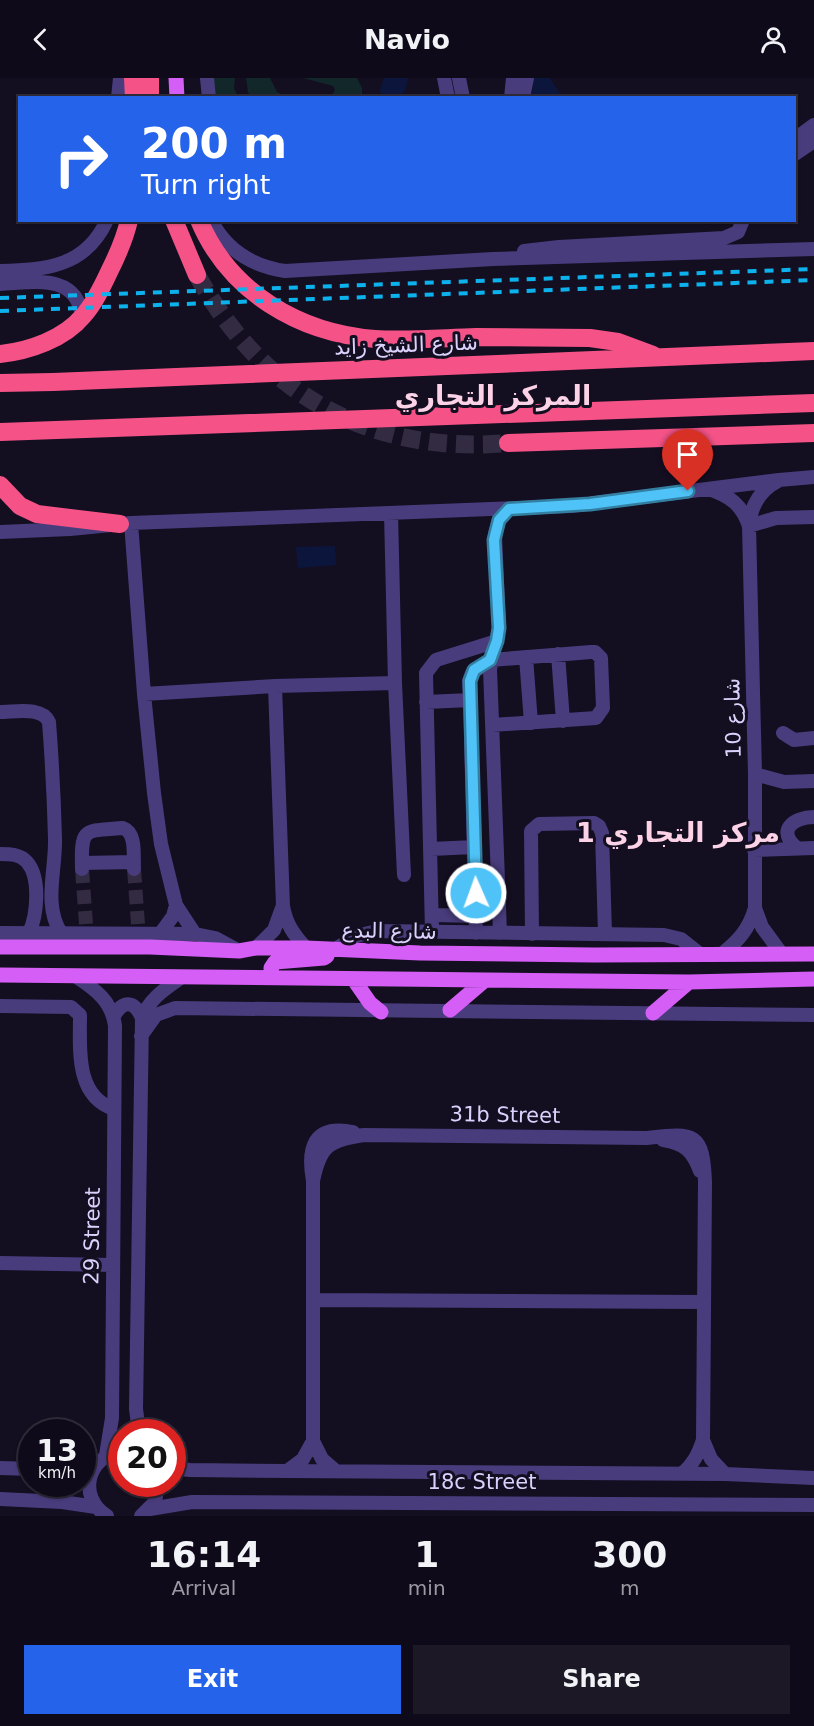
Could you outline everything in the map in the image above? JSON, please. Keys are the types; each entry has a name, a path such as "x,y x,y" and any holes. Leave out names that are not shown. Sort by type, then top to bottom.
{"highway":[{"path":"133,78 134,96"},
{"path":"150,78 150,96"},
{"path":"0,354 21,351 46,342 82,317 115,260 128,222"},
{"path":"175,222 197,275"},
{"path":"211,222 217,254 248,288 287,316 323,329 359,337 392,339 590,338 632,345 657,357"},
{"name":"شارع الشيخ زايد","path":"0,383 814,351"},
{"path":"0,432 814,403"},
{"path":"508,443 814,433"},
{"path":"0,485 20,506 37,514 126,523"}],"main road":[{"path":"176,78 177,96"},
{"name":"شارع البدع","path":"0,947 150,947 239,951 256,948 306,948 570,955 814,954"},
{"path":"272,976 271,968 275,962 324,958 332,950"},
{"path":"0,975 272,976 354,980 484,981 689,982 814,979"},
{"path":"354,980 361,992 381,1012"},
{"path":"450,1010 484,981"},
{"path":"653,1013 689,982"}],"street":[{"path":"118,96 120,78"},
{"path":"207,78 209,96"},
{"path":"444,78 448,96"},
{"path":"459,78 464,96"},
{"path":"511,96 513,78"},
{"path":"523,96 527,78"},
{"path":"801,142 814,125"},
{"path":"0,271 43,269 67,262 88,248 106,222"},
{"path":"211,222 230,246 241,255 269,268 285,271 493,260 814,249"},
{"path":"493,260 519,252 546,248 724,238 738,232 742,222"},
{"path":"0,284 46,282 58,284 77,299 82,317"},
{"path":"0,531 70,529 126,523 509,509 600,503 708,488 814,477"},
{"name":"شارع 10","path":"723,954 743,935 751,922 754,909 755,774 749,526 755,502 766,489 779,480"},
{"path":"708,488 731,498 742,511 749,526 776,518 814,517"},
{"path":"500,933 490,660 499,628 494,540 499,520 509,509"},
{"path":"391,513 395,683 404,875"},
{"path":"126,523 161,844 176,905 195,934"},
{"path":"432,932 426,673 436,660 497,641"},
{"path":"476,933 470,700 472,673 490,660 558,654 595,652 599,654 602,662 603,708 600,716 592,720 492,725"},
{"path":"558,654 563,721"},
{"path":"526,657 531,723"},
{"path":"144,694 275,686 395,683"},
{"path":"275,686 283,906 287,924 306,948"},
{"path":"426,702 470,700"},
{"path":"0,712 38,712 47,717 49,722 55,839 51,903 53,919 61,933"},
{"path":"783,733 794,740 814,738"},
{"path":"755,774 784,782 814,781"},
{"path":"797,848 788,837 791,824 803,817 814,817"},
{"path":"532,934 531,831 539,824 594,824 599,826 602,833 605,934"},
{"path":"127,829 132,835 134,865 82,866 82,842 86,834 95,830 127,829"},
{"path":"430,849 474,847"},
{"path":"754,850 814,848"},
{"path":"0,854 20,857 32,870 36,903 29,933"},
{"path":"160,934 173,916 176,905"},
{"path":"256,948 274,930 283,906"},
{"name":"شارع 10","path":"754,909 762,927 780,953"},
{"path":"433,915 476,916"},
{"path":"0,933 61,933 86,928 138,929 160,934 195,934 214,938 239,951"},
{"path":"332,950 349,939 370,932 432,932 670,935 686,941 700,954"},
{"path":"75,976 97,991 114,1016"},
{"path":"138,1419 136,1398 142,1018 146,1008 160,992 182,977"},
{"path":"114,1016 120,1006 126,1004 137,1008 142,1018"},
{"path":"0,1006 71,1007 80,1015 81,1064 92,1096 107,1107 114,1109"},
{"path":"141,1036 156,1015 175,1008 814,1015"},
{"name":"29 Street","path":"101,1512 89,1486 91,1473 102,1458 112,1418 114,1016"},
{"name":"31b Street","path":"313,1442 313,1181 310,1156 318,1139 334,1131 364,1135 646,1138 676,1142 688,1148 696,1158 705,1182 703,1440 692,1465 682,1474"},
{"path":"0,1263 112,1265"},
{"path":"313,1300 704,1302"},
{"name":"31b Street","path":"703,1440 711,1459 724,1474"},
{"path":"287,1471 303,1459 313,1442"},
{"path":"313,1442 322,1459 336,1471"},
{"path":"96,1460 108,1456"},
{"path":"0,1468 18,1469"},
{"name":"18c Street","path":"186,1470 724,1474 814,1478"},
{"path":"146,1513 156,1497"},
{"path":"0,1499 62,1502 101,1512"},
{"name":"18c Street","path":"146,1513 192,1502 814,1505"}],"green space":[{"path":"213,78 235,78 234,88 238,96 214,96"},
{"path":"246,78 270,78 277,92 287,96 250,96"},
{"path":"303,78 357,78 362,88 362,96 326,96 332,95 335,90 333,86"}],"water":[{"path":"384,78 408,78 406,89 401,96 381,96 380,89"},
{"path":"533,78 550,78 558,91 565,96 532,96"},
{"path":"335,546 336,565 298,568 296,547"}],"tunnel":[{"path":"197,275 224,317 254,354 288,384 326,408 367,427 411,439 458,444 508,443"},
{"path":"82,869 86,924"},
{"path":"134,869 138,924"}],"railway":[{"path":"0,298 814,269"},
{"path":"0,311 814,280"}],"district":[{"name":"المركز التجاري","path":"493,395"},
{"name":"مركز التجاري 1","path":"678,832"}],"route":[{"path":"476,893 470,681 474,670 490,660 499,634 494,540 499,520 509,509 590,504 688,491"}]}
